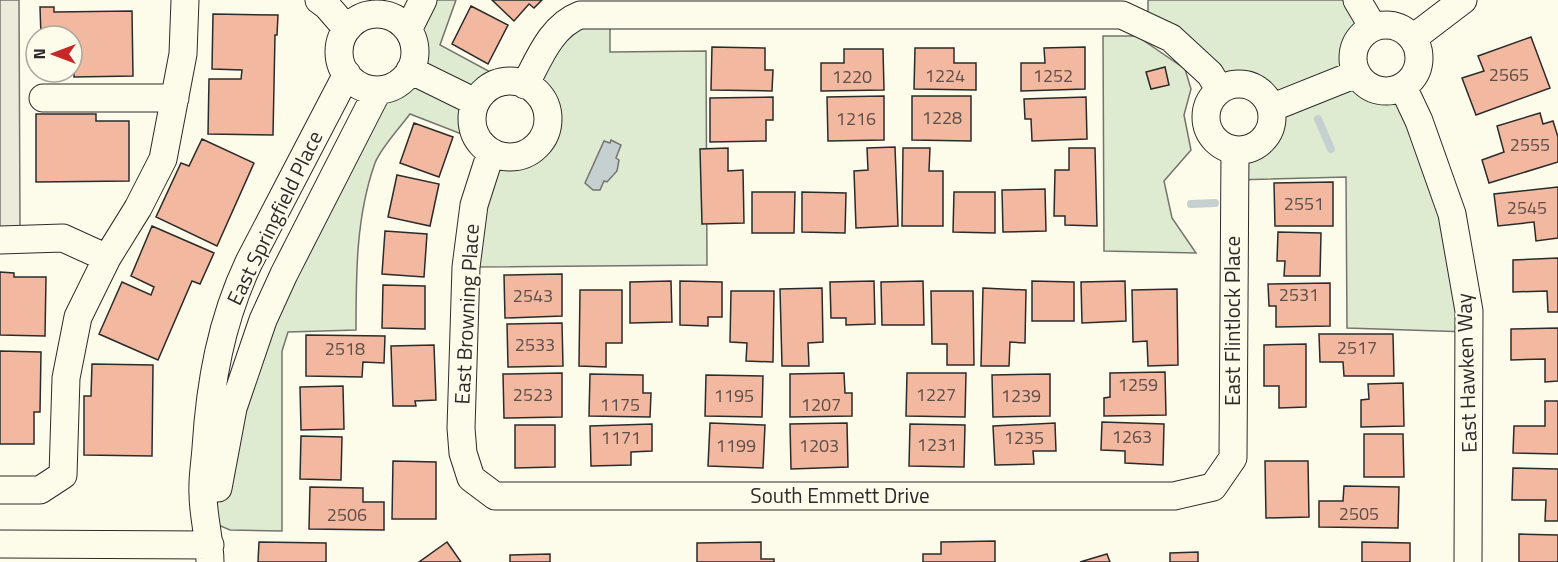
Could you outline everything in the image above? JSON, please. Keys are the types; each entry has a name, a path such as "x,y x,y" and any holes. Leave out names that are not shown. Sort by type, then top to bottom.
{"street":[{"path":"0,490 40,490 63,475 66,378 78,317 107,258 138,208 163,159 183,54 185,0"},
{"path":"319,0 347,29"},
{"path":"408,30 423,0"},
{"path":"1357,0 1373,27"},
{"path":"1410,36 1422,32 1462,0"},
{"path":"383,7 408,30 414,42 415,55 406,77 396,85 378,90 361,87 347,74 340,58 339,46 347,29 362,17 383,7"},
{"path":"525,85 546,45 556,32 569,20 580,15 1122,15 1172,38 1210,74 1220,89"},
{"path":"1382,25 1402,29 1410,36 1416,44 1418,63 1410,81 1403,87 1393,91 1371,88 1356,74 1353,52 1356,42 1363,33 1382,25"},
{"path":"410,70 476,102"},
{"name":"East Springfield Place","path":"210,554 203,494 208,416 224,328 236,290 347,74"},
{"path":"1271,108 1356,74"},
{"path":"507,81 525,85 541,97 547,109 548,122 545,134 538,145 517,157 506,158 490,152 476,138 472,126 472,114 476,102 483,92 494,84 507,81"},
{"path":"1229,84 1250,85 1267,98 1271,108 1272,119 1264,139 1255,146 1245,149 1235,150 1224,147 1208,130 1205,119 1206,108 1211,97 1229,84"},
{"name":"East Hawken Way","path":"1403,87 1419,121 1452,214 1469,311 1468,562"},
{"name":"East Springfield Place","path":"210,554 216,524 217,494 233,408 263,320 378,90"},
{"path":"43,98 176,98"},
{"name":"East Flintlock Place","path":"1212,487 1233,458 1235,150"},
{"name":"East Browning Place","path":"471,478 463,453 461,428 466,267 474,205 490,152"},
{"path":"0,240 63,238 107,258"},
{"name":"South Emmett Drive","path":"471,478 495,495 1174,495 1212,487"},
{"path":"0,544 210,554"}],"green space":[{"path":"423,0 456,0 440,45 507,81 489,88 477,100 472,116 475,135 464,135 410,114 381,151 369,183 361,224 357,267 356,330 288,332 282,351 282,531 230,530 216,524 217,494 233,408 385,89 403,79 412,66 414,49 408,30"},
{"path":"1148,0 1357,0 1363,33 1353,54 1357,73 1370,87 1393,91 1417,116 1469,332 1347,328 1346,177 1234,180 1245,149 1259,141 1267,131 1271,120 1270,109 1265,98 1257,90 1244,85 1229,84 1148,27"},
{"path":"610,15 610,52 706,51 707,265 466,267 494,154 510,156 524,154 534,148 542,138 546,127 546,114 542,101 532,88 546,45"},
{"path":"1103,36 1137,36 1185,69 1191,89 1184,115 1191,150 1164,181 1172,218 1196,253 1104,251"}],"shaded area":[{"path":"0,0 19,0 20,228 0,228"},
{"path":"611,140 621,145 616,158 619,160 617,171 607,182 604,181 600,190 593,190 585,183 604,141 610,143"}],"building":[{"path":"492,0 542,0 534,8 529,4 514,21"},
{"path":"471,6 508,25 488,64 452,44"},
{"path":"40,7 54,7 54,12 132,11 133,76 84,77 84,24 41,24"},
{"path":"213,14 278,15 277,35 275,35 273,135 208,134 209,79 241,79 242,70 212,69"},
{"path":"1531,37 1550,88 1476,115 1462,78 1484,71 1478,56"},
{"path":"712,47 765,48 765,70 773,70 772,91 711,90"},
{"path":"1085,47 1085,89 1021,91 1021,63 1045,63 1044,48"},
{"path":"915,48 954,48 954,63 976,63 976,90 914,89"},
{"path":"844,49 883,49 884,90 821,91 821,63 844,63"},
{"path":"1165,67 1169,85 1151,89 1146,72"},
{"path":"884,96 884,140 828,141 827,97"},
{"path":"912,96 971,96 971,141 912,140"},
{"path":"773,97 773,120 766,120 766,141 710,142 710,98"},
{"path":"1086,97 1087,139 1032,141 1031,119 1025,119 1024,99"},
{"path":"1540,113 1543,124 1553,121 1558,137 1558,162 1489,183 1482,160 1504,152 1497,126"},
{"path":"36,114 96,114 96,121 129,121 129,181 36,182"},
{"path":"414,123 453,137 439,177 400,163"},
{"path":"202,139 254,163 217,246 156,217 181,163 189,166"},
{"path":"895,147 898,226 856,228 854,171 868,170 867,148"},
{"path":"728,148 728,171 743,170 744,223 702,224 700,149"},
{"path":"903,148 930,148 929,171 943,171 943,226 902,226"},
{"path":"1069,148 1095,148 1097,226 1065,225 1065,216 1054,216 1055,170 1069,170"},
{"path":"397,175 439,184 430,226 388,217"},
{"path":"1333,182 1333,226 1275,226 1274,183"},
{"path":"1558,187 1558,238 1536,241 1534,222 1498,226 1494,194"},
{"path":"1045,189 1046,231 1003,232 1002,190"},
{"path":"752,192 795,192 794,233 752,233"},
{"path":"802,192 846,193 845,233 802,232"},
{"path":"954,192 995,192 995,233 953,232"},
{"path":"152,226 214,253 200,284 192,281 158,360 99,334 122,282 151,295 154,287 131,276"},
{"path":"385,231 427,234 424,277 382,274"},
{"path":"1278,232 1321,233 1320,276 1284,276 1285,261 1277,261"},
{"path":"1558,258 1558,312 1548,312 1547,291 1513,292 1513,260"},
{"path":"0,272 14,273 14,277 46,277 45,336 0,335"},
{"path":"562,274 562,316 505,318 504,275"},
{"path":"671,281 672,322 630,323 630,282"},
{"path":"680,281 722,282 722,317 708,317 708,326 680,325"},
{"path":"874,281 875,324 846,325 846,318 831,318 830,282"},
{"path":"923,281 924,325 882,325 881,282"},
{"path":"1032,281 1074,282 1074,321 1032,321"},
{"path":"1125,281 1126,321 1082,323 1081,282"},
{"path":"1330,283 1330,326 1276,327 1276,306 1269,306 1268,284"},
{"path":"383,285 425,286 425,329 382,328"},
{"path":"822,288 823,342 808,343 809,366 782,366 780,289"},
{"path":"983,288 1026,290 1025,343 1010,342 1009,366 981,366"},
{"path":"1177,289 1178,365 1148,366 1147,341 1133,342 1132,290"},
{"path":"580,290 622,290 622,343 606,343 606,367 579,366"},
{"path":"731,291 774,291 773,362 746,361 747,343 730,342"},
{"path":"931,291 973,291 974,365 947,365 947,344 932,344"},
{"path":"562,323 563,366 508,367 507,324"},
{"path":"1558,328 1558,381 1545,382 1545,359 1511,360 1511,329"},
{"path":"1319,334 1393,334 1394,376 1344,376 1343,362 1320,362"},
{"path":"306,335 385,336 384,363 363,362 362,377 306,376"},
{"path":"1306,344 1306,407 1279,408 1279,386 1264,386 1264,345"},
{"path":"434,345 436,400 415,401 416,406 393,406 391,346"},
{"path":"0,351 41,352 40,412 34,412 34,444 0,444"},
{"path":"92,364 153,365 152,456 84,455 84,396 91,396"},
{"path":"1165,372 1166,415 1104,416 1104,398 1110,397 1110,373"},
{"path":"562,373 562,417 504,418 503,374"},
{"path":"844,373 845,393 852,393 852,416 790,417 790,374"},
{"path":"907,373 966,373 965,417 906,416"},
{"path":"590,374 643,375 643,393 651,393 650,417 589,416"},
{"path":"1050,374 1050,416 993,417 992,375"},
{"path":"706,375 763,376 762,417 705,416"},
{"path":"1403,383 1404,426 1361,427 1361,400 1369,399 1368,384"},
{"path":"343,386 344,429 301,430 300,387"},
{"path":"1545,401 1558,401 1558,454 1513,453 1514,426 1545,426"},
{"path":"1102,422 1164,424 1163,465 1125,463 1125,451 1101,450"},
{"path":"710,423 765,425 763,468 708,466"},
{"path":"847,423 848,467 791,469 790,424"},
{"path":"1055,423 1056,451 1033,451 1034,464 995,465 993,426"},
{"path":"652,424 652,451 631,452 631,465 591,466 590,426"},
{"path":"910,424 965,425 964,467 909,466"},
{"path":"515,425 555,425 555,467 515,468"},
{"path":"1364,434 1403,434 1404,477 1364,477"},
{"path":"301,436 342,437 341,480 300,479"},
{"path":"393,461 436,462 436,519 392,519"},
{"path":"1265,461 1308,461 1309,517 1266,518"},
{"path":"1513,468 1558,469 1558,521 1545,521 1546,500 1512,500"},
{"path":"1344,486 1399,487 1398,528 1319,527 1319,501 1343,501"},
{"path":"310,487 363,488 363,502 384,502 384,530 309,529"},
{"path":"1519,534 1558,535 1558,562 1519,562"},
{"path":"995,541 995,562 923,562 923,554 941,554 941,542"},
{"path":"259,542 326,543 326,562 258,562"},
{"path":"447,542 461,562 419,562"},
{"path":"761,542 761,559 774,559 774,562 697,562 697,543"},
{"path":"1362,542 1410,543 1410,562 1362,562"},
{"path":"1198,552 1198,562 1170,562 1170,553"},
{"path":"550,554 550,562 510,562 510,555"},
{"path":"1107,554 1110,562 1080,562"}],"waterway":[{"path":"1318,119 1331,149"},
{"path":"1191,204 1215,203"}]}
